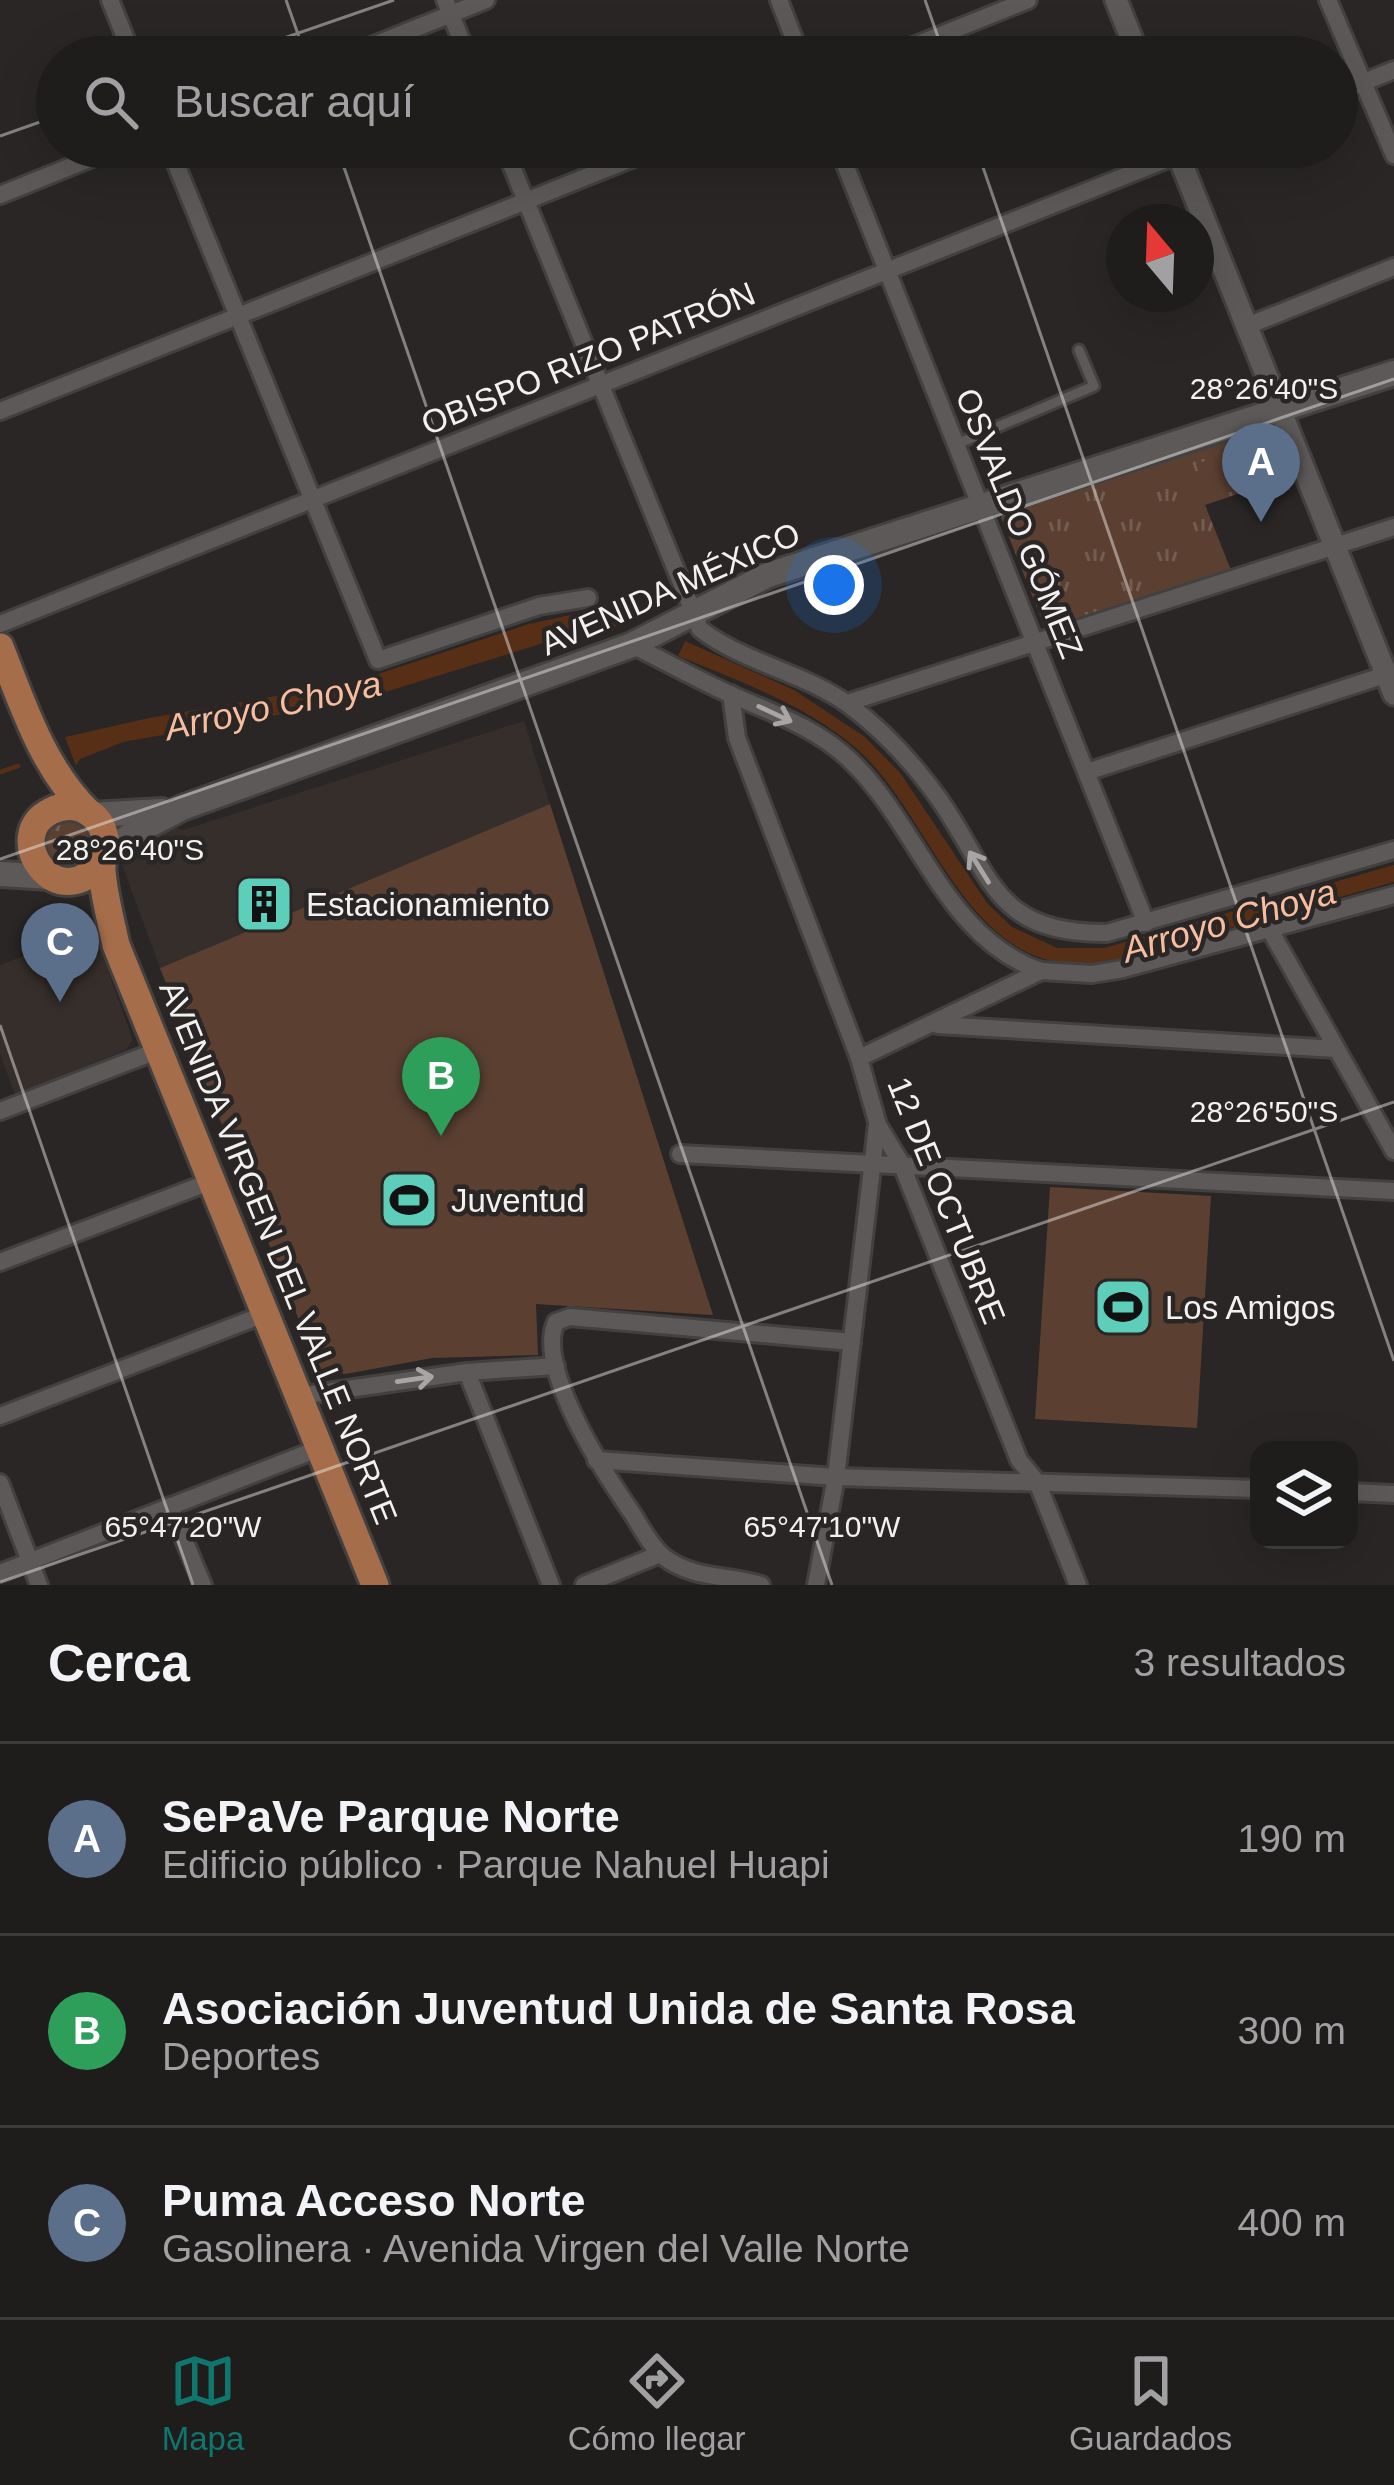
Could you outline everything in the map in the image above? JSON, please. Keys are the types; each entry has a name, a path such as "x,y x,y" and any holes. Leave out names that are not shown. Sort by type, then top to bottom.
{"main road":[{"name":"AVENIDA MÉXICO","path":"103,858 132,834 182,808 632,645 768,575 1394,373"},
{"path":"0,647 38,744 68,791 104,832 103,858 85,878 55,879 0,870"},
{"path":"38,744 42,803 34,830 34,859 55,879"},
{"path":"0,870 44,815 64,806 89,813"},
{"name":"AVENIDA MÉXICO","path":"89,813 182,808"},
{"name":"AVENIDA VIRGEN DEL VALLE NORTE","path":"103,858 116,945 375,1585"},
{"name":"AVENIDA VIRGEN DEL VALLE NORTE","path":"55,879 116,945"}],"street":[{"path":"110,0 125,36"},
{"path":"388,36 448,7 486,0"},
{"path":"778,0 793,36"},
{"path":"938,36 1028,0"},
{"path":"1115,0 1130,36"},
{"path":"1328,0 1344,36"},
{"path":"448,7 460,36"},
{"path":"1358,69 1394,155"},
{"path":"1358,85 1394,70"},
{"path":"0,195 67,168"},
{"path":"178,168 378,660 539,607 588,598"},
{"path":"513,168 692,614 709,636 847,704 898,748 987,881 1011,907 1041,926 1070,933 1107,932 1394,850"},
{"path":"0,411 608,168"},
{"name":"OSVALDO GÓMEZ","path":"846,168 1146,922"},
{"name":"OBISPO RIZO PATRÓN","path":"0,624 1140,168"},
{"path":"1087,772 1391,680 1247,326 1190,168"},
{"path":"1247,326 1394,267"},
{"path":"847,704 1394,527"},
{"path":"632,645 812,732 850,759 879,793 966,922 986,941 1041,971 1092,974 1123,969 1394,895"},
{"name":"12 DE OCTUBRE","path":"731,694 737,738 859,1058 878,1124 901,1163 1019,1460 1037,1482 1078,1585"},
{"path":"1270,930 1394,1151"},
{"path":"859,1058 1041,971"},
{"path":"932,1025 1336,1048"},
{"path":"0,1111 159,1049"},
{"path":"816,1585 836,1477 878,1124"},
{"path":"680,1154 1394,1191"},
{"path":"0,1262 212,1181"},
{"path":"0,1416 266,1314"},
{"path":"761,1585 708,1580 660,1554 584,1440 556,1366 550,1334 556,1322 570,1317 852,1342"},
{"path":"299,1396 467,1372 556,1366"},
{"path":"467,1372 551,1585"},
{"path":"0,1574 320,1448"},
{"path":"596,1460 836,1477 1250,1489"},
{"path":"0,1483 39,1585"},
{"path":"1358,1492 1394,1493"},
{"path":"170,1506 202,1585"},
{"path":"584,1585 660,1554"}],"lane":[{"path":"957,444 1094,386 1079,350"}],"shaded area":[{"path":"524,721 550,804 160,968 117,851 125,844 174,827 183,830"},
{"path":"79,935 98,943 133,1040 126,1050 15,1095 0,1054 0,965"}],"green space":[{"path":"1266,428 1277,432 1294,475 1205,505 1231,570 1044,626 1001,517 1009,510"},
{"path":"1259,444 1270,479 1207,499 1196,464"},
{"path":"550,804 713,1315 536,1304 538,1355 432,1358 346,1374 319,1371 160,968"},
{"path":"69,821 85,828 92,844 85,860 69,867 53,860 46,844 53,828"},
{"name":"Los Amigos","path":"1050,1187 1211,1196 1197,1428 1035,1419"}],"water":[{"path":"603,608 620,613 614,630 563,637 356,701 123,742 80,759 76,766 65,737 351,683 529,624"},
{"path":"685,641 794,690 865,737 901,774 987,903 1012,927 1057,948 1104,948 1394,865 1394,882 1105,963 1065,964 1025,951 996,931 970,904 882,775 857,749 794,707 678,656"}],"waterway":[{"name":"Arroyo Choya","path":"0,772 18,766"}],"place":[{"name":"SePaVe Parque Norte","path":"1261,522"},
{"name":"Estacionamiento","path":"264,904"},
{"name":"Puma Acceso Norte","path":"60,1002"},
{"name":"Asociación Juventud Unida de Santa Rosa","path":"441,1136"},
{"name":"Juventud","path":"409,1200"},
{"name":"Los Amigos","path":"1123,1307"}]}
